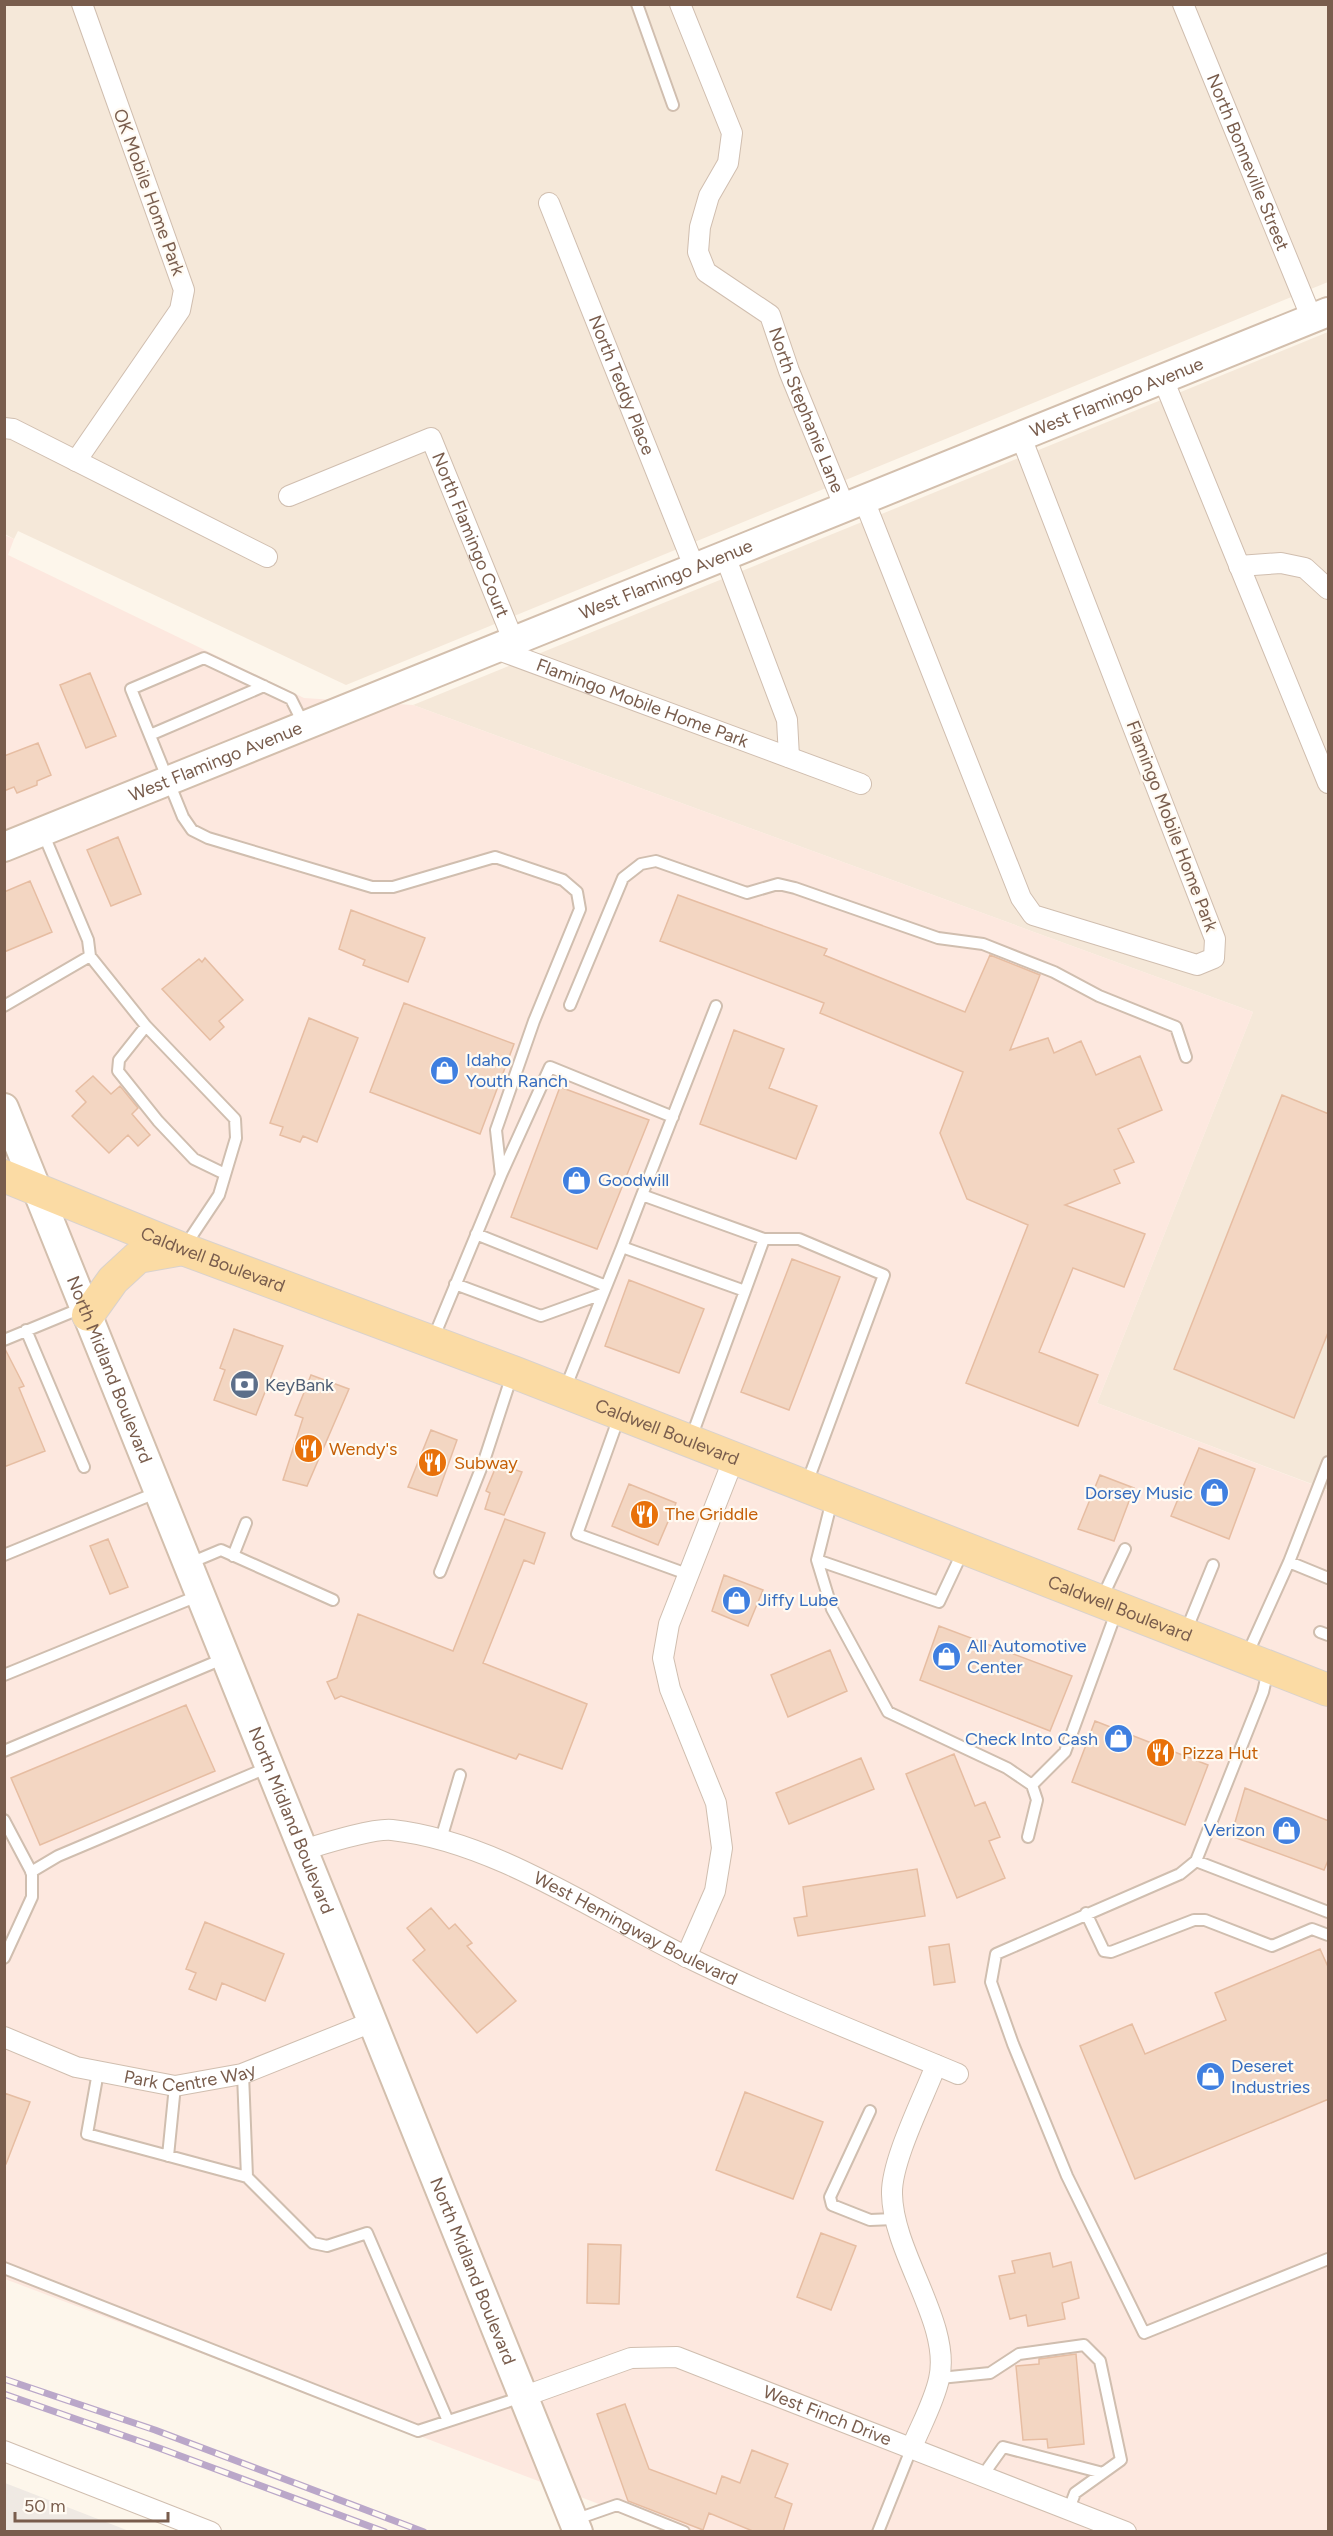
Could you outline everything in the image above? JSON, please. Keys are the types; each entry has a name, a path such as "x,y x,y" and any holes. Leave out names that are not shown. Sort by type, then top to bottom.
{"main road":[{"name":"Caldwell Boulevard","path":"4,1176 183,1249 513,1372 1329,1690"},
{"path":"86,1311 113,1280 138,1257 183,1249"}],"street":[{"name":"OK Mobile Home Park","path":"76,461 180,310 184,290 82,4"},
{"name":"North Stephanie Lane","path":"680,4 732,133 728,163 709,196 700,227 698,252 706,272 770,315 789,371 854,504"},
{"name":"North Bonneville Street","path":"1183,4 1320,316"},
{"name":"North Teddy Place","path":"549,203 695,568"},
{"name":"West Flamingo Avenue","path":"4,847 1320,316"},
{"path":"1163,379 1329,783"},
{"path":"4,428 13,429 267,556"},
{"name":"Flamingo Mobile Home Park","path":"854,504 1021,898 1033,915 1197,965 1214,958 1215,939 1021,437"},
{"name":"North Flamingo Court","path":"289,496 431,438 505,645"},
{"path":"725,556 787,720 789,757"},
{"path":"1239,566 1281,563 1305,568 1329,589"},
{"name":"Flamingo Mobile Home Park","path":"505,645 861,784"},
{"name":"North Midland Boulevard","path":"4,1108 576,2526"},
{"path":"686,1957 715,1891 722,1848 716,1803 670,1689 663,1658 669,1624 734,1458"},
{"name":"West Hemingway Boulevard","path":"303,1850 389,1830 441,1839 484,1854 686,1957 790,2004 958,2074"},
{"name":"Park Centre Way","path":"4,2037 76,2067 175,2086 243,2074 372,2022"},
{"path":"912,2447 940,2378 936,2330 894,2219 891,2191 898,2162 936,2065"},
{"name":"West Finch Drive","path":"525,2396 631,2358 677,2357 1126,2532"},
{"path":"4,2451 211,2532"}],"lane":[{"path":"637,4 673,105"},
{"path":"305,726 291,699 204,658 131,689 183,817 192,830 208,838 372,888 393,887 495,857 563,880 577,892 580,909 534,1021 496,1130 501,1175"},
{"path":"150,735 264,686"},
{"path":"43,832 88,940 90,956 146,1026 235,1119 236,1138 219,1195 204,1214 183,1249"},
{"path":"570,1005 623,878 641,864 656,861 747,893 778,884 938,938 982,944 1054,972 1099,996 1176,1027 1186,1057"},
{"path":"4,1006 90,956"},
{"path":"564,1392 716,1006"},
{"path":"146,1026 119,1060 118,1071 158,1121 194,1159 225,1174"},
{"path":"432,1342 501,1175 550,1067 673,1117"},
{"path":"642,1195 764,1239 799,1239 884,1275 819,1491 816,1560 832,1609 888,1713 1007,1768 1032,1785 1037,1800 1028,1837"},
{"path":"476,1234 604,1290"},
{"path":"690,1441 764,1239"},
{"path":"622,1247 745,1291"},
{"path":"455,1284 541,1316 604,1290"},
{"path":"5,1338 86,1311"},
{"path":"26,1330 84,1467"},
{"path":"440,1572 484,1461 513,1372"},
{"path":"621,1414 577,1534 687,1574"},
{"path":"1329,1462 1289,1562 1257,1662 1263,1692 1196,1861 1180,1874 996,1954 991,1982 1013,2044 1067,2176 1144,2333 1329,2259"},
{"path":"4,1555 159,1492"},
{"path":"233,1556 246,1523"},
{"path":"816,1560 939,1602 964,1548"},
{"path":"1032,1785 1065,1752 1125,1549"},
{"path":"187,1564 221,1550 333,1600"},
{"path":"1289,1562 1329,1578"},
{"path":"1185,1634 1213,1565"},
{"path":"4,1675 200,1595"},
{"path":"4,1751 225,1658"},
{"path":"31,1872 58,1856 270,1767"},
{"path":"441,1839 460,1775"},
{"path":"4,1820 31,1872 32,1897 4,1958"},
{"path":"1196,1861 1329,1912"},
{"path":"1086,1913 1104,1951 1111,1952 1194,1920 1205,1920 1272,1946 1312,1929 1329,1935"},
{"path":"98,2072 87,2134 247,2177 314,2243 327,2246 367,2234 448,2421"},
{"path":"243,2074 247,2177"},
{"path":"168,2156 175,2086"},
{"path":"870,2111 830,2197 832,2205 870,2220 894,2219"},
{"path":"4,2268 418,2431 525,2396"},
{"path":"940,2378 990,2373 1019,2354 1084,2345 1100,2361 1121,2460 1075,2493 1069,2509"},
{"path":"878,2532 912,2447"},
{"path":"983,2475 1003,2447 1102,2473"},
{"path":"576,2526 617,2505 684,2532"}],"shaded area":[{"path":"5,5 1328,5 1328,282 346,685 18,531 14,539 5,534"},
{"path":"1328,332 1328,1490 1097,1403 1253,1012 413,705"},
{"path":"4,535 14,539 8,555 304,698 413,705 1253,1012 1097,1403 1327,1490 1328,1488 1328,2531 670,2531 5,2279"},
{"path":"5,2483 129,2531 5,2531"}],"building":[{"path":"90,673 116,736 86,748 60,685"},
{"path":"38,743 51,775 37,781 37,785 17,793 14,787 4,791 4,756"},
{"path":"118,837 141,894 111,906 87,850"},
{"path":"30,881 52,932 4,952 4,892"},
{"path":"678,895 827,949 824,955 965,1012 990,955 1040,975 1010,1050 1048,1038 1054,1053 1081,1041 1096,1075 1140,1056 1162,1110 1118,1129 1134,1162 1114,1170 1120,1183 1065,1205 1145,1234 1124,1287 1073,1268 1039,1352 1098,1375 1078,1426 966,1383 1028,1225 967,1199 940,1133 963,1072 820,1013 824,1003 660,941"},
{"path":"351,910 425,938 408,982 363,965 365,960 339,949"},
{"path":"205,958 243,1000 219,1021 224,1027 210,1040 162,989 199,959 202,962"},
{"path":"404,1003 514,1044 480,1134 370,1092"},
{"path":"309,1018 358,1038 317,1142 303,1136 300,1142 280,1135 283,1127 270,1123"},
{"path":"734,1030 784,1049 769,1088 817,1106 796,1159 700,1124"},
{"path":"93,1076 111,1094 120,1086 138,1108 132,1114 150,1135 138,1146 128,1135 109,1153 72,1116 86,1102 76,1091"},
{"path":"560,1087 649,1120 597,1249 511,1217"},
{"path":"1282,1095 1329,1114 1329,1330 1294,1418 1174,1369"},
{"path":"792,1259 840,1277 789,1410 741,1392"},
{"path":"629,1280 704,1309 679,1373 605,1346"},
{"name":"KeyBank","path":"234,1329 283,1346 256,1415 214,1400 225,1370 220,1368"},
{"path":"4,1347 24,1386 19,1388 45,1451 4,1467"},
{"name":"Wendy's","path":"311,1375 349,1389 307,1486 283,1480 303,1418 295,1415"},
{"name":"Subway","path":"431,1430 457,1440 437,1496 408,1487"},
{"name":"Dorsey Music","path":"1199,1448 1255,1469 1229,1539 1171,1516"},
{"path":"497,1464 522,1472 504,1515 485,1509 490,1493 486,1491"},
{"path":"1100,1475 1134,1488 1114,1541 1078,1529"},
{"name":"The Griddle","path":"629,1484 676,1503 658,1545 612,1526"},
{"path":"505,1519 545,1533 534,1564 524,1560 483,1663 587,1704 562,1769 519,1754 516,1759 341,1696 335,1699 327,1682 337,1678 358,1614 453,1651"},
{"path":"108,1539 128,1587 110,1594 90,1546"},
{"name":"Jiffy Lube","path":"724,1575 763,1590 748,1626 712,1611"},
{"path":"939,1626 1072,1676 1050,1731 920,1680"},
{"path":"830,1650 847,1691 788,1717 771,1675"},
{"path":"186,1705 215,1771 40,1845 11,1778"},
{"path":"1095,1721 1208,1765 1185,1825 1072,1782"},
{"path":"954,1754 975,1806 985,1802 1000,1837 989,1841 1005,1878 957,1898 906,1774"},
{"path":"861,1758 874,1789 789,1824 776,1793"},
{"path":"1245,1788 1329,1821 1329,1858 1324,1870 1231,1836"},
{"path":"917,1869 925,1916 798,1936 794,1918 807,1916 803,1887"},
{"path":"431,1908 449,1929 455,1924 472,1943 467,1946 516,2001 477,2033 413,1960 425,1950 407,1928"},
{"path":"205,1922 284,1954 265,2001 222,1983 216,2000 189,1989 196,1973 186,1969"},
{"path":"949,1944 955,1982 934,1985 929,1947"},
{"name":"Deseret Industries","path":"1320,1949 1329,1969 1329,2099 1135,2179 1080,2046 1132,2024 1145,2054 1226,2020 1215,1993"},
{"path":"745,2092 823,2122 793,2199 716,2170"},
{"path":"4,2093 30,2102 6,2164 4,2164"},
{"path":"821,2233 856,2246 831,2310 797,2297"},
{"path":"588,2244 621,2245 619,2304 587,2303"},
{"path":"1050,2253 1053,2267 1071,2262 1079,2298 1062,2303 1065,2319 1028,2326 1026,2315 1010,2319 999,2276 1015,2273 1012,2261"},
{"path":"1076,2354 1084,2444 1048,2448 1047,2439 1023,2440 1016,2366 1039,2364 1039,2359"},
{"path":"625,2404 649,2469 716,2494 722,2476 740,2483 752,2450 788,2464 775,2497 792,2504 783,2532 755,2532 709,2513 703,2530 628,2501 597,2414"}],"railway":[{"path":"4,2379 155,2430 424,2532"},
{"path":"4,2394 159,2448 385,2532"}],"place":[{"name":"Idaho Youth Ranch","path":"445,1070"},
{"name":"Goodwill","path":"577,1180"},
{"name":"KeyBank","path":"244,1385"},
{"name":"Wendy's","path":"308,1449"},
{"name":"Subway","path":"433,1463"},
{"name":"Dorsey Music","path":"1214,1493"},
{"name":"The Griddle","path":"644,1514"},
{"name":"Jiffy Lube","path":"737,1600"},
{"name":"All Automotive Center","path":"946,1656"},
{"name":"Check Into Cash","path":"1119,1739"},
{"name":"Pizza Hut","path":"1161,1753"},
{"name":"Verizon","path":"1286,1830"},
{"name":"Deseret Industries","path":"1210,2076"}]}
